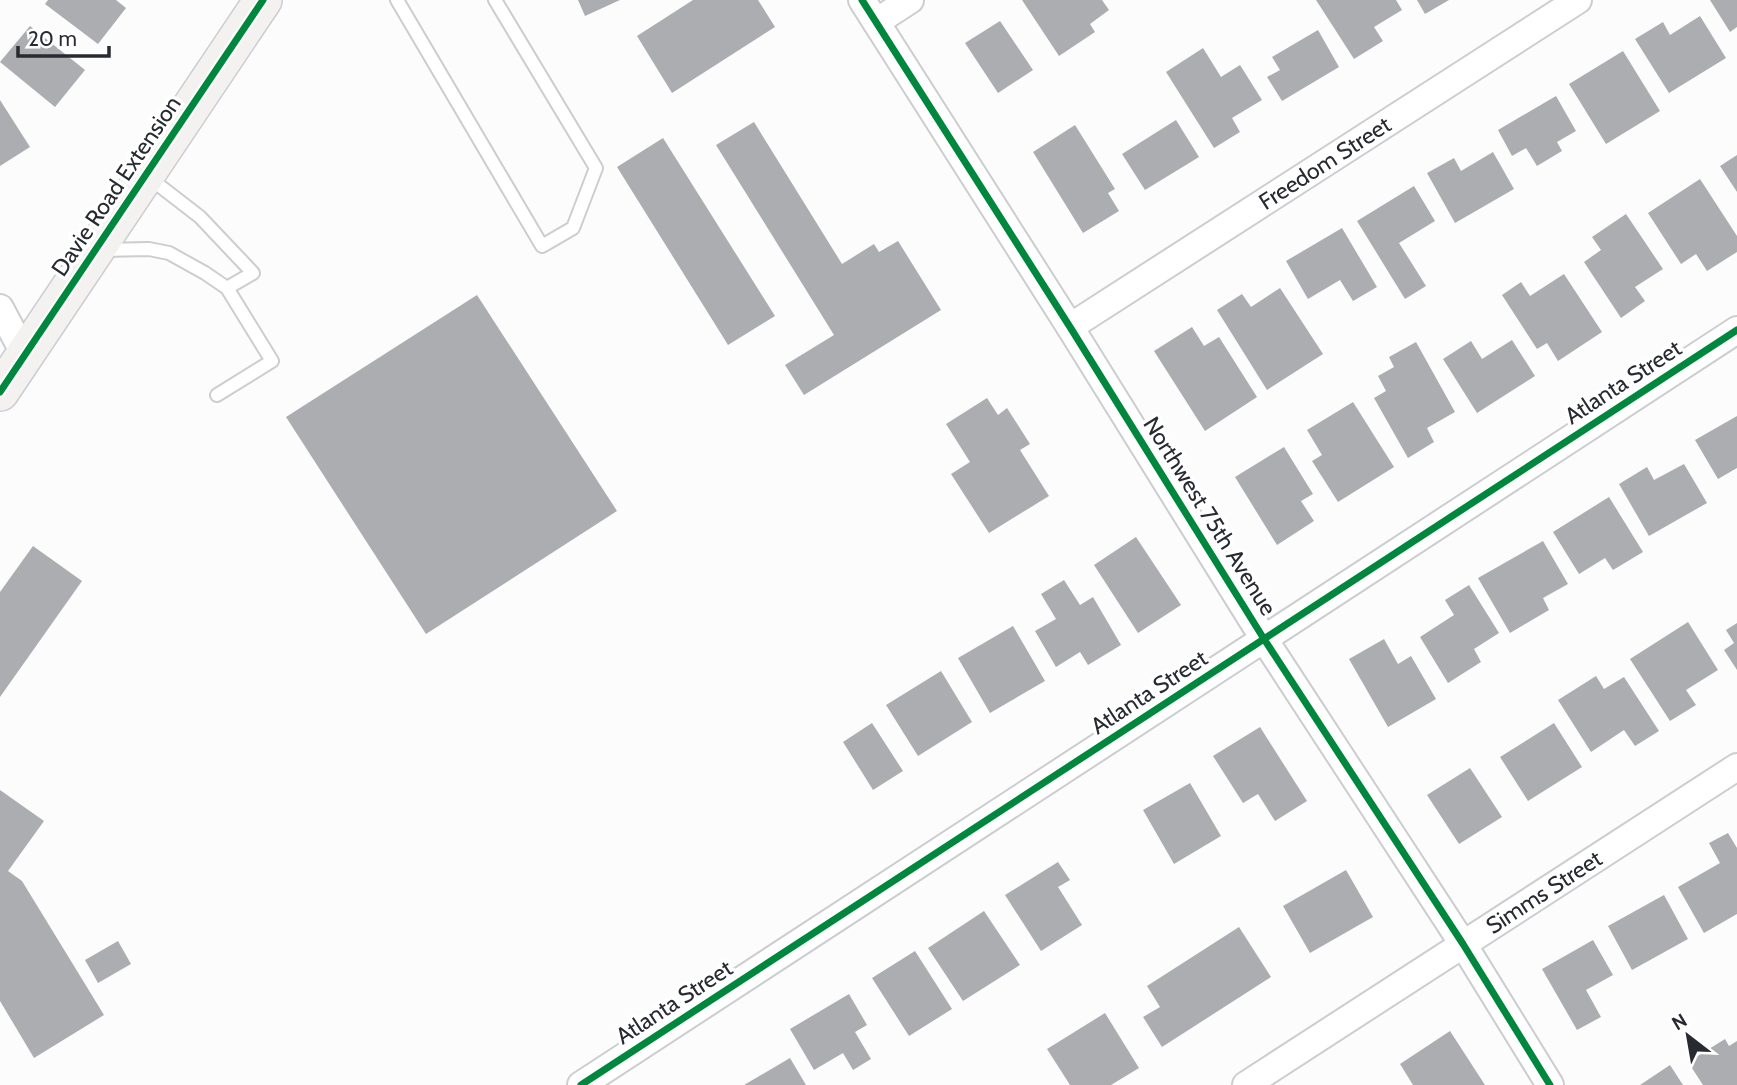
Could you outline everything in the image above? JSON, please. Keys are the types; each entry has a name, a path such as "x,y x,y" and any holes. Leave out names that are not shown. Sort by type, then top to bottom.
{"main road":[{"name":"Davie Road Extension","path":"0,393 264,0"}],"street":[{"path":"869,11 910,0"},
{"name":"Freedom Street","path":"1070,327 1578,0"},
{"name":"Northwest 75th Avenue","path":"869,11 1264,639 1463,944 1550,1085"},
{"path":"0,308 26,355"},
{"name":"Atlanta Street","path":"581,1085 1737,330"},
{"name":"Simms Street","path":"1246,1085 1737,767"}],"lane":[{"path":"397,0 542,246 573,228 596,168 495,0"},
{"path":"146,176 200,217 253,272 227,288"},
{"path":"97,251 149,249 169,253 227,288 272,361 217,395"}],"building":[{"path":"48,0 116,0 126,8 98,44 45,4"},
{"path":"578,0 620,0 585,16"},
{"path":"693,0 758,0 775,27 672,93 637,36"},
{"path":"1022,0 1102,0 1109,10 1090,24 1095,32 1059,56"},
{"path":"1316,0 1396,0 1402,10 1374,27 1383,41 1354,59"},
{"path":"1417,0 1449,0 1425,14"},
{"path":"1710,0 1737,0 1737,27 1730,32"},
{"path":"1700,16 1726,58 1669,93 1635,39 1663,22 1670,35"},
{"path":"1000,21 1033,70 998,93 965,43"},
{"path":"30,26 85,70 55,107 0,62"},
{"path":"1318,30 1339,67 1282,101 1267,77 1280,70 1272,57"},
{"path":"1203,48 1221,77 1240,65 1262,100 1232,118 1240,132 1214,148 1166,72"},
{"path":"1623,51 1660,111 1606,144 1569,84"},
{"path":"1556,96 1576,131 1557,142 1562,151 1537,166 1526,148 1512,156 1498,130"},
{"path":"0,100 30,147 0,166"},
{"path":"1176,120 1199,157 1145,190 1122,154"},
{"path":"754,122 842,264 874,244 879,252 898,241 941,310 804,395 785,365 834,335 716,145"},
{"path":"1075,125 1115,189 1108,193 1119,211 1083,233 1033,152"},
{"path":"663,138 775,316 728,345 617,167"},
{"path":"1493,152 1514,189 1455,223 1427,173 1454,158 1461,171"},
{"path":"1737,155 1737,192 1720,166"},
{"path":"1700,179 1737,236 1737,252 1707,271 1696,254 1681,264 1648,213"},
{"path":"1414,186 1435,221 1399,243 1426,286 1405,299 1357,221"},
{"path":"1626,214 1663,269 1635,287 1645,301 1621,318 1584,262 1601,250 1592,237"},
{"path":"1342,228 1377,287 1353,301 1340,280 1308,299 1286,261"},
{"path":"1564,274 1602,332 1558,361 1547,343 1537,349 1502,295 1521,282 1530,296"},
{"path":"1280,288 1323,354 1267,390 1217,310 1242,294 1251,307"},
{"path":"477,295 617,511 426,634 286,417"},
{"path":"1192,327 1204,346 1219,337 1257,397 1205,431 1154,351"},
{"path":"1512,340 1535,376 1477,413 1443,359 1471,341 1482,359"},
{"path":"1416,342 1455,412 1427,428 1434,442 1408,458 1374,398 1386,391 1378,376 1394,367 1389,357"},
{"path":"987,398 998,415 1007,408 1030,444 1020,450 1049,496 989,533 951,474 970,462 946,424"},
{"path":"1353,402 1394,467 1338,502 1312,461 1322,455 1307,430"},
{"path":"1737,416 1737,468 1718,479 1695,440"},
{"path":"1284,447 1313,494 1301,501 1314,521 1277,545 1235,477"},
{"path":"1684,464 1707,503 1649,536 1619,484 1647,467 1654,480"},
{"path":"1609,497 1643,552 1613,570 1605,558 1579,574 1553,532"},
{"path":"1136,537 1181,605 1138,633 1094,565"},
{"path":"1543,541 1568,584 1543,598 1549,610 1510,633 1478,578"},
{"path":"33,546 82,581 0,697 0,592"},
{"path":"1064,580 1080,605 1093,597 1121,645 1088,665 1080,652 1056,667 1035,631 1056,619 1041,594"},
{"path":"1469,585 1499,633 1474,649 1481,662 1448,683 1420,637 1454,615 1445,600"},
{"path":"1688,622 1718,670 1686,690 1696,705 1670,721 1630,659"},
{"path":"1737,623 1737,670 1724,650 1734,643 1726,630"},
{"path":"1013,626 1045,681 990,713 958,658"},
{"path":"1384,639 1398,664 1411,656 1436,699 1388,727 1349,659"},
{"path":"941,671 972,722 918,756 886,705"},
{"path":"1596,676 1604,689 1624,677 1659,731 1635,746 1624,730 1591,752 1558,700"},
{"path":"872,723 903,771 873,790 843,742"},
{"path":"1554,723 1582,767 1528,801 1500,757"},
{"path":"1260,727 1307,801 1275,821 1258,794 1243,803 1213,756"},
{"path":"1470,768 1502,817 1459,844 1427,795"},
{"path":"1190,783 1221,836 1174,864 1143,810"},
{"path":"0,790 44,821 8,871 22,881 104,1015 34,1058 0,1001"},
{"path":"1728,833 1737,848 1737,914 1704,933 1678,887 1720,863 1709,843"},
{"path":"1058,862 1070,880 1058,887 1082,925 1041,951 1005,895"},
{"path":"1346,870 1373,917 1310,953 1283,906"},
{"path":"1664,895 1688,939 1632,970 1608,926"},
{"path":"984,911 1020,965 963,1001 928,948"},
{"path":"1239,927 1271,977 1162,1047 1143,1017 1160,1007 1147,986"},
{"path":"1593,940 1613,975 1586,990 1601,1017 1577,1030 1542,969"},
{"path":"118,941 131,964 98,983 85,960"},
{"path":"915,951 952,1009 909,1036 872,978"},
{"path":"849,994 867,1025 855,1032 871,1059 853,1070 843,1053 814,1070 790,1029"},
{"path":"1105,1013 1139,1068 1111,1085 1070,1085 1047,1049"},
{"path":"1450,1031 1485,1085 1413,1085 1400,1064"},
{"path":"1725,1039 1729,1046 1737,1041 1737,1085 1703,1085 1688,1062"},
{"path":"790,1058 806,1085 744,1085"},
{"path":"1670,1065 1683,1085 1640,1085"}],"cycle path":[{"path":"0,392 263,0"},
{"path":"862,0 1264,639 1463,944 1550,1085"},
{"path":"581,1085 1737,330"}]}
